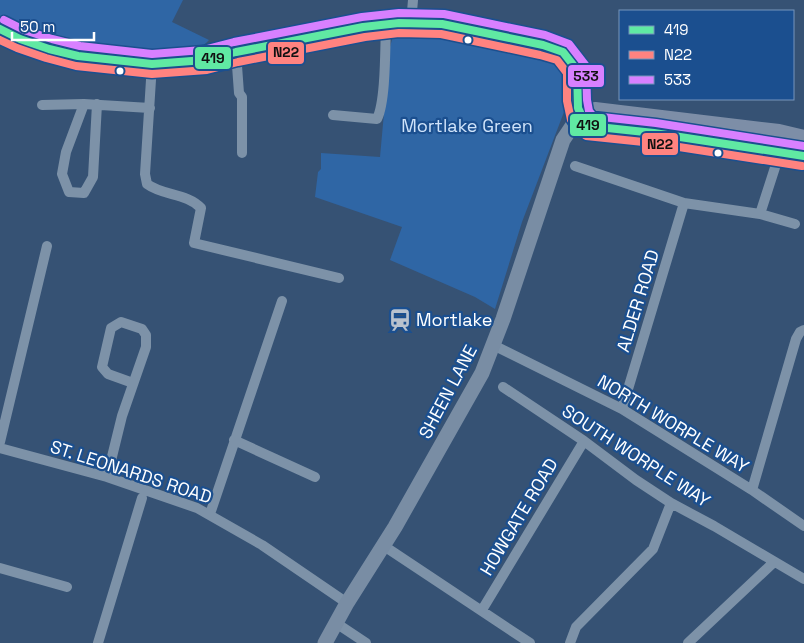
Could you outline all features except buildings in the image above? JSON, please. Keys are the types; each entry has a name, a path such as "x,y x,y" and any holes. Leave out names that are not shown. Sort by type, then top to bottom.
{"main road":[{"path":"0,29 20,39 78,56 152,64 205,60 363,27 410,23 442,24 543,45 563,52 577,70 576,94 579,116 588,126 654,133 804,156"},
{"path":"579,116 595,110 698,121 804,138"},
{"name":"SHEEN LANE","path":"325,643 347,603 384,546 476,384 493,345 563,140 579,116"}],"street":[{"path":"410,23 413,0"},
{"path":"333,115 377,119 380,113 383,84 386,24"},
{"path":"236,52 239,93 242,97 242,153"},
{"path":"152,64 145,174 147,184 155,190 196,203 201,208 194,243 340,278"},
{"path":"84,104 66,152 62,174 69,192 84,193 93,177 97,104"},
{"path":"42,105 97,104 150,108"},
{"path":"760,214 780,152 782,133"},
{"path":"575,166 684,203 760,214 795,224"},
{"name":"ALDER ROAD","path":"622,409 684,203"},
{"path":"0,442 47,246"},
{"path":"210,514 282,301"},
{"path":"107,477 122,416 146,347 146,335 142,329 121,322 112,328 102,367 108,374 132,383"},
{"path":"752,490 796,338 804,330"},
{"name":"NORTH WORPLE WAY","path":"493,345 622,409 752,490 804,526"},
{"name":"SOUTH WORPLE WAY","path":"503,387 584,441 636,480 671,503 804,578"},
{"path":"234,440 316,477"},
{"name":"HOWGATE ROAD","path":"482,610 584,441"},
{"name":"ST. LEONARDS ROAD","path":"0,448 107,477 197,508 262,545 347,603"},
{"path":"98,643 142,498"},
{"path":"570,643 576,627 652,549 671,503"},
{"path":"384,546 530,643"},
{"path":"688,643 774,562"},
{"path":"0,568 67,587"},
{"path":"336,623 366,643"}],"green space":[{"path":"0,0 183,0 172,22 209,40 197,49 180,52 135,52 110,49 62,39 21,26 0,16"},
{"name":"Mortlake Green","path":"408,34 467,38 536,51 554,58 566,66 572,74 572,91 522,222 495,309 475,297 390,260 402,227 315,197 318,172 321,169 321,153 380,157 390,47 393,36"}],"transit line":[{"name":"533","path":"4,20 24,30 80,46 152,54 203,50 234,42 362,17 399,13 444,14 545,35 569,44 586,66 587,100 589,111 593,116 656,123 804,146"},
{"name":"419","path":"0,29 20,39 78,56 152,64 205,60 363,27 399,23 442,24 543,45 563,52 577,70 578,108 584,121 589,126 654,133 804,156"},
{"name":"N22","path":"0,40 46,58 76,66 152,74 207,70 365,37 399,33 441,34 557,60 567,73 567,101 571,120 576,128 586,136 653,143 802,166"}],"place":[{"name":"Mortlake","path":"400,320"}]}
